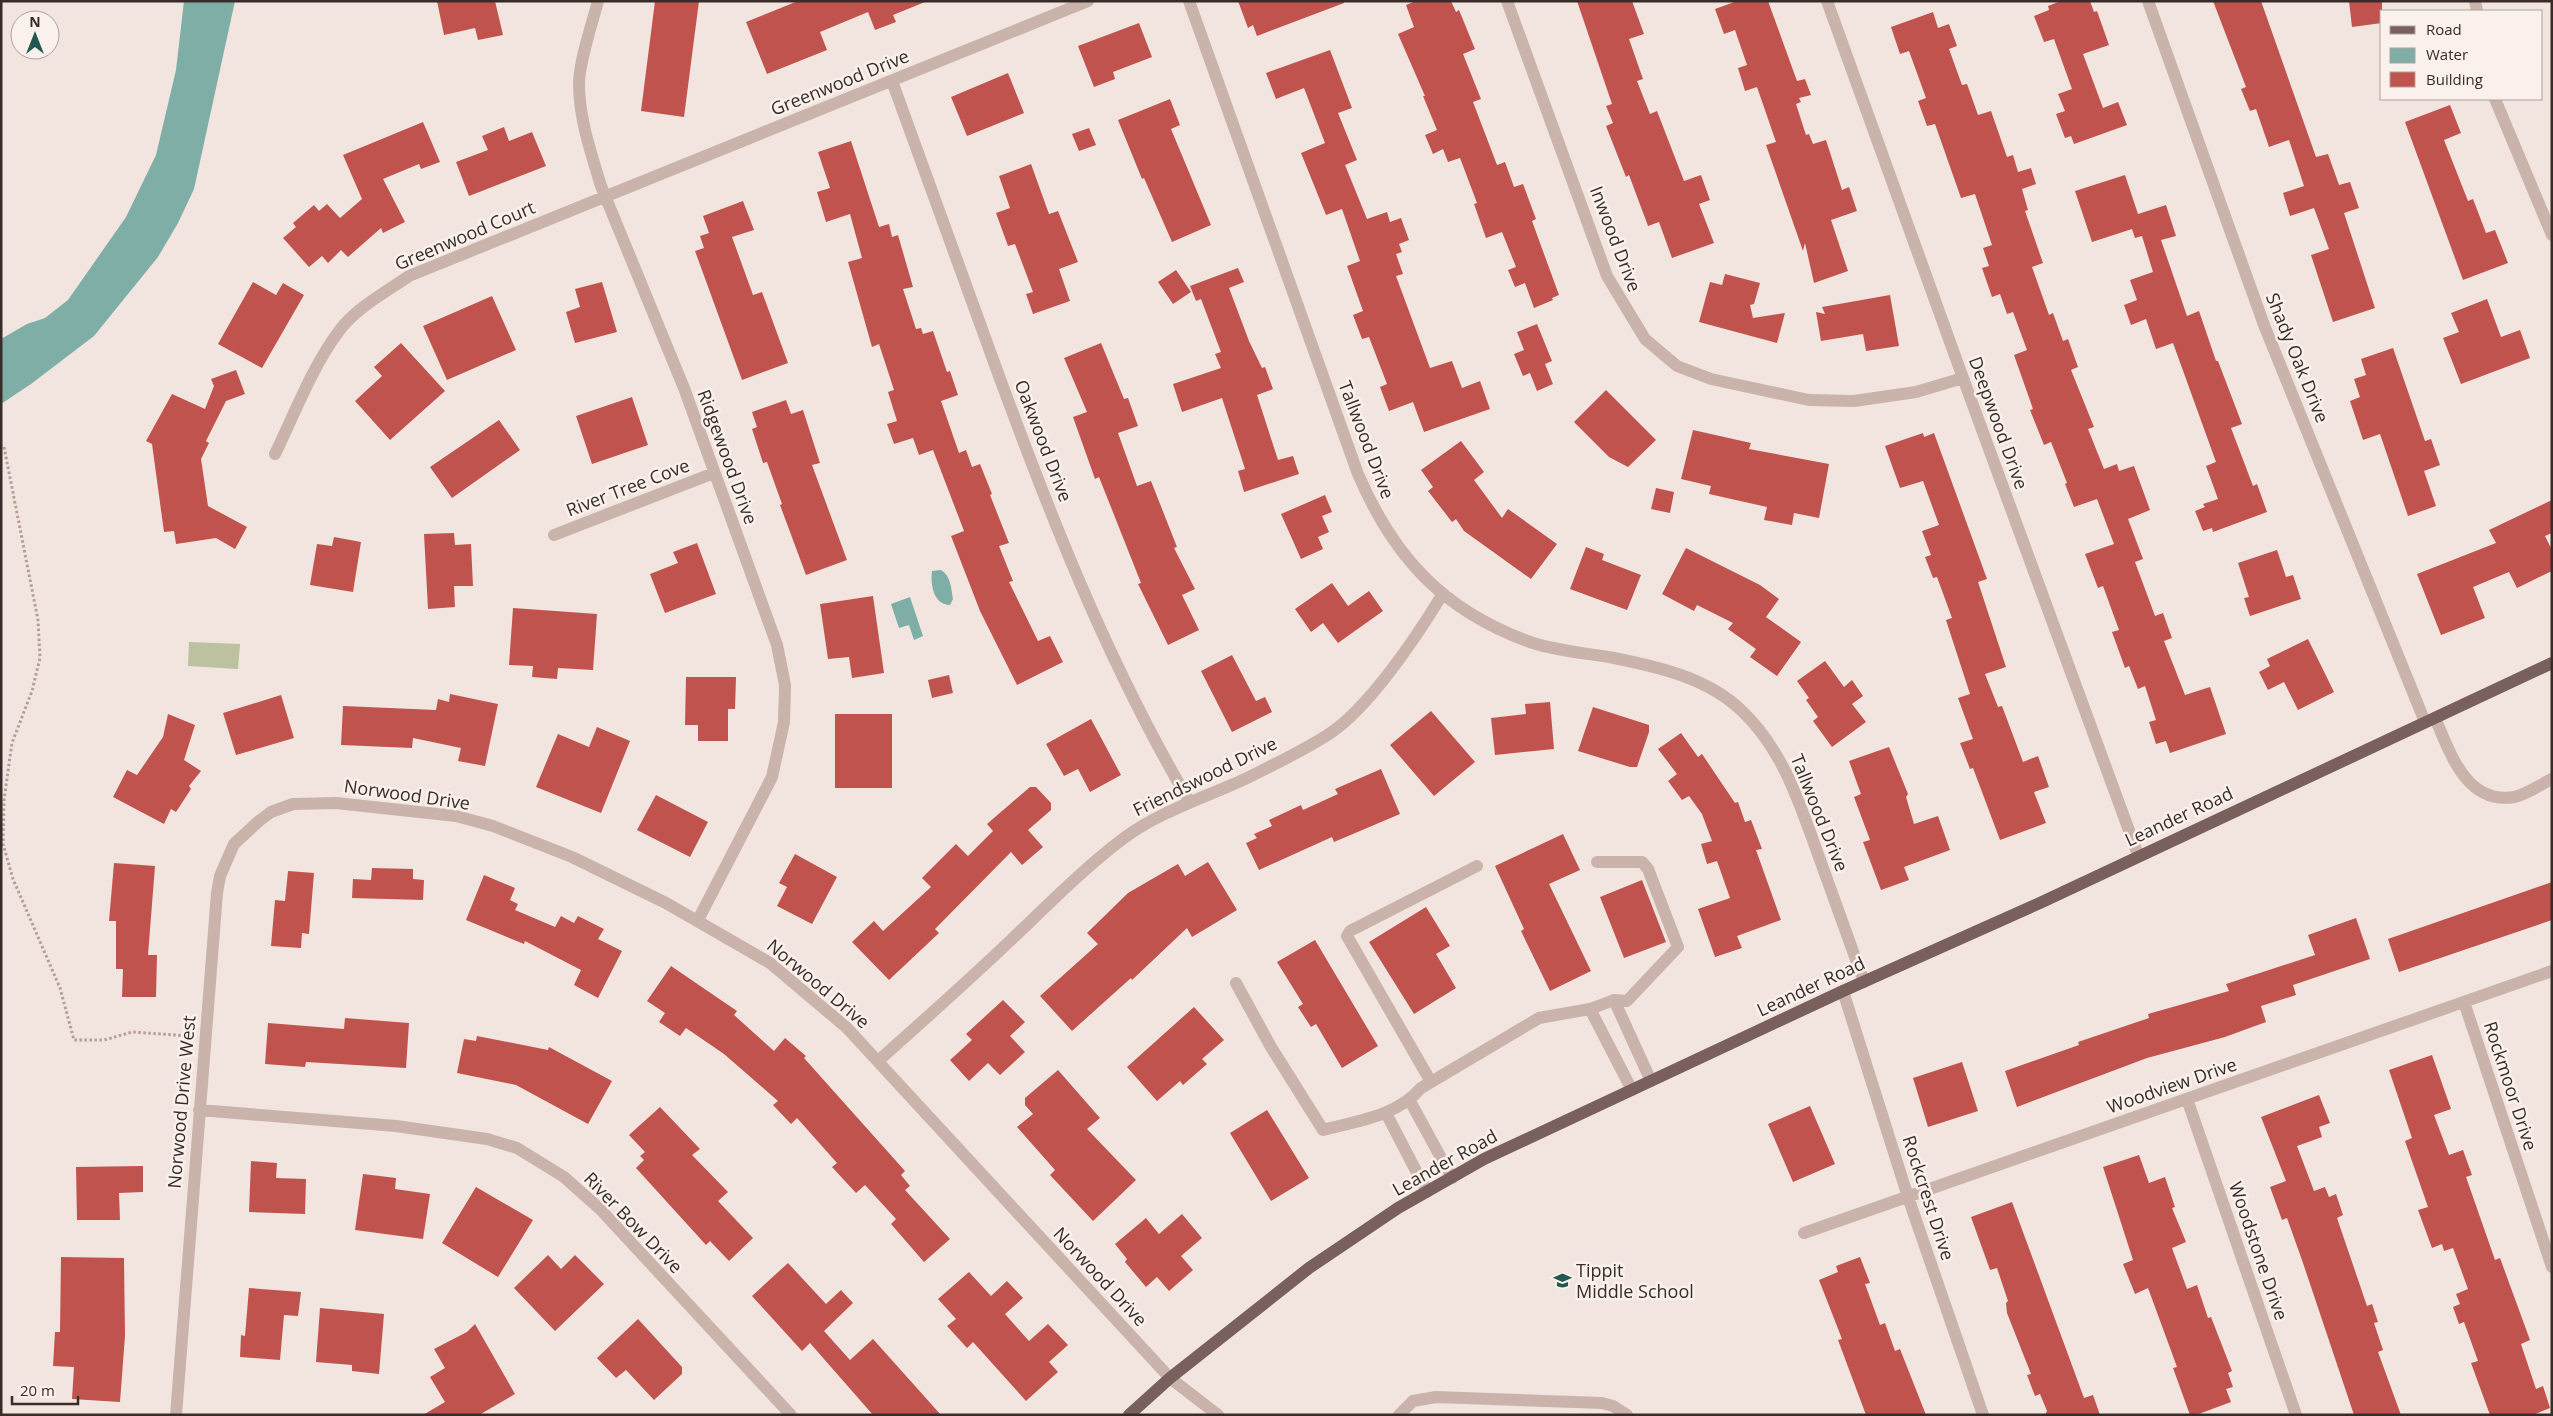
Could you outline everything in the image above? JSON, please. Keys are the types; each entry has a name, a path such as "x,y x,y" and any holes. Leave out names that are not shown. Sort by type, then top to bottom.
{"main road":[{"name":"Leander Road","path":"1129,1415 1170,1378 1309,1268 1426,1192 1484,1159 1843,991 2042,902 2138,855 2552,662"}],"street":[{"name":"Ridgewood Drive","path":"598,1 579,83 584,124 605,196 646,291 777,645 785,685 784,722 772,776 698,920"},
{"name":"Greenwood Drive","path":"605,196 892,82 1088,1"},
{"name":"Tallwood Drive","path":"1189,1 1358,474 1384,526 1411,566 1442,595 1478,619 1532,642 1649,665 1686,676 1719,694 1742,711 1763,736 1785,768 1864,982"},
{"name":"Inwood Drive","path":"1507,1 1607,276 1645,339 1677,366 1711,379 1809,400 1854,401 1916,392 1962,378"},
{"name":"Deepwood Drive","path":"1827,1 1962,378 2138,855"},
{"name":"Shady Oak Drive","path":"2148,1 2264,325 2430,720 2459,772 2486,796 2514,797 2552,779"},
{"name":"Oakwood Drive","path":"892,82 1035,473 1084,595 1157,746 1189,801"},
{"path":"2495,100 2552,235"},
{"name":"Greenwood Court","path":"275,454 312,379 340,330 368,305 409,276 605,196"},
{"name":"River Tree Cove","path":"554,535 714,473"},
{"name":"Friendswood Drive","path":"878,1061 962,986 1091,865 1141,826 1189,801 1245,779 1330,734 1384,678 1418,635 1442,595"},
{"name":"Norwood Drive","path":"271,812 294,804 336,802 456,816 493,826 572,857 698,920 770,963 848,1028 1170,1378 1218,1415"},
{"name":"Norwood Drive West","path":"176,1415 216,893 220,876 234,844 271,812"},
{"path":"1236,982 1271,1047 1323,1130 1386,1113 1410,1101 1422,1088 1431,1082 1540,1018 1590,1009 1614,1000 1627,1001 1678,947 1648,869 1642,862 1597,862"},
{"path":"1431,1082 1347,936 1350,931 1477,866"},
{"name":"Woodview Drive","path":"1804,1233 2552,971"},
{"name":"Rockcrest Drive","path":"1843,991 1908,1196 1983,1415"},
{"path":"1614,1000 1652,1081"},
{"name":"Rockmoor Drive","path":"2464,1002 2552,1267"},
{"path":"1590,1009 1632,1090"},
{"name":"Woodstone Drive","path":"2186,1099 2296,1415"},
{"path":"1410,1101 1452,1178"},
{"name":"River Bow Drive","path":"199,1110 396,1126 487,1139 517,1148 564,1177 600,1209 791,1415"},
{"path":"1386,1113 1426,1192"},
{"path":"1399,1415 1413,1401 1436,1397 1602,1403 1613,1406 1627,1415"}],"path":[{"path":"4,447 38,620 40,658 32,691 12,743 4,800 3,844 13,879 60,988 74,1040 104,1040 132,1032 164,1032 205,1038"}],"green space":[{"path":"189,642 240,644 238,669 188,666"}],"water":[{"path":"184,1 235,1 194,189 178,223 158,257 94,336 31,384 1,404 1,339 27,324 45,318 68,300 126,217 156,155 176,70"},
{"path":"941,570 947,576 950,583 953,599 950,605 940,602 934,593 932,571"},
{"path":"910,597 923,636 914,640 909,625 899,628 891,604"}],"building":[{"path":"437,1 495,1 503,35 478,40 475,28 444,35"},
{"path":"655,1 699,1 684,117 641,111"},
{"path":"798,1 925,2 893,15 896,22 875,30 868,12 820,32 827,50 767,74 746,22"},
{"path":"1238,1 1344,1 1344,3 1257,36 1253,25 1248,28"},
{"path":"1416,1 1451,1 1456,12 1459,10 1475,49 1463,54 1481,99 1473,102 1497,165 1505,162 1514,187 1523,184 1536,219 1532,221 1559,295 1552,298 1553,300 1534,308 1525,283 1515,287 1508,270 1516,267 1502,232 1486,238 1474,204 1477,203 1460,158 1448,162 1443,149 1433,154 1425,135 1437,130 1423,96 1425,96 1398,34 1414,27 1406,5"},
{"path":"1577,1 1632,1 1644,34 1629,39 1643,79 1637,81 1650,114 1657,111 1684,181 1701,175 1710,200 1699,204 1714,243 1672,258 1659,222 1648,226 1629,175 1626,177 1606,126 1613,123 1606,106 1612,104"},
{"path":"1737,1 1768,1 1797,81 1805,79 1811,95 1799,98 1801,102 1796,104 1806,135 1809,134 1813,144 1826,140 1842,190 1849,187 1857,211 1831,220 1848,271 1814,283 1805,243 1803,251 1766,145 1776,142 1757,87 1745,91 1738,68 1747,65 1735,30 1724,34 1715,9"},
{"path":"2061,1 2090,1 2094,12 2097,11 2109,45 2083,54 2103,108 2118,102 2127,125 2074,144 2071,136 2065,138 2056,114 2065,111 2058,94 2072,89 2054,39 2044,42 2034,16 2049,10 2048,6"},
{"path":"2213,1 2261,1 2316,157 2328,154 2339,185 2350,182 2359,208 2344,213 2375,308 2333,322 2311,255 2329,249 2314,208 2290,216 2283,193 2304,186 2289,140 2269,147 2256,109 2250,111 2241,89 2246,87"},
{"path":"2349,1 2382,1 2380,23 2352,27"},
{"path":"1933,12 1938,28 1949,24 1957,46 1949,49 1962,85 1967,84 1978,115 1991,111 2007,157 2013,155 2018,172 2031,168 2036,184 2022,189 2028,210 2025,211 2043,263 2032,267 2049,315 2053,313 2063,341 2068,339 2078,367 2071,370 2094,427 2088,429 2104,469 2117,464 2119,471 2134,466 2150,510 2128,519 2143,559 2135,562 2155,616 2163,613 2172,638 2164,641 2185,695 2210,687 2226,734 2170,753 2166,741 2156,744 2149,722 2156,720 2145,686 2138,689 2129,666 2125,668 2112,632 2119,630 2103,586 2098,588 2085,554 2114,544 2097,499 2074,507 2051,442 2044,445 2030,410 2033,409 2014,355 2027,350 2013,312 2007,314 2000,294 1992,297 1982,268 1989,266 1983,248 1992,245 1975,194 1961,198 1935,124 1927,126 1918,101 1926,98 1909,51 1900,54 1891,27"},
{"path":"1139,23 1152,57 1113,72 1115,79 1094,87 1078,46"},
{"path":"1330,50 1352,108 1338,113 1357,160 1345,165 1367,219 1387,212 1390,222 1401,218 1409,240 1399,244 1402,252 1396,254 1403,274 1396,276 1430,368 1452,361 1462,388 1480,381 1490,409 1424,432 1413,402 1389,411 1380,387 1387,384 1369,337 1362,339 1353,315 1363,311 1347,266 1360,261 1342,209 1326,215 1301,153 1325,143 1304,88 1276,99 1266,73"},
{"path":"1008,73 1024,113 967,136 951,97"},
{"path":"1170,99 1180,125 1171,129 1211,225 1172,242 1144,178 1142,179 1118,120"},
{"path":"2450,105 2461,133 2444,140 2468,201 2473,199 2486,233 2495,230 2508,263 2463,280 2405,122"},
{"path":"423,122 440,162 421,169 419,164 383,179 405,222 383,233 381,228 348,257 341,250 328,263 322,256 309,267 283,238 296,227 293,223 314,205 319,211 327,204 340,218 362,199 343,155"},
{"path":"504,127 509,141 532,132 546,166 469,196 456,162 488,150 482,136"},
{"path":"1089,128 1096,145 1079,151 1072,134"},
{"path":"851,141 879,227 889,224 892,237 898,235 913,287 903,289 916,329 921,328 923,334 933,331 947,372 950,371 958,395 941,401 959,453 966,450 972,467 980,464 992,494 990,495 1009,543 999,546 1013,581 1009,582 1038,641 1050,636 1063,662 1017,685 980,611 951,536 964,531 933,450 919,455 913,438 894,444 887,424 897,421 888,392 894,390 879,344 872,347 848,262 862,258 850,214 826,222 817,192 830,188 818,152"},
{"path":"1031,164 1049,214 1058,211 1078,262 1059,269 1070,301 1033,314 1026,294 1033,292 1015,244 1008,246 996,213 1010,208 999,176"},
{"path":"2125,175 2138,214 2166,205 2176,236 2161,240 2187,316 2199,311 2216,361 2218,361 2242,424 2231,428 2253,486 2257,484 2267,512 2213,532 2212,528 2203,531 2195,511 2205,507 2203,504 2218,499 2206,466 2216,462 2173,343 2156,349 2146,319 2131,325 2124,305 2137,300 2130,280 2153,272 2142,236 2135,238 2132,229 2092,242 2075,191"},
{"path":"743,201 754,230 732,237 753,295 762,292 788,363 742,380 695,251 704,248 700,236 709,233 703,216"},
{"path":"1238,268 1244,282 1229,288 1249,341 1262,368 1265,367 1273,389 1257,395 1278,460 1293,456 1299,474 1244,492 1238,471 1245,469 1222,398 1182,412 1173,384 1221,368 1215,354 1221,352 1201,299 1196,301 1190,286"},
{"path":"1176,270 1191,292 1173,304 1158,282"},
{"path":"1725,274 1760,283 1754,304 1750,305 1753,318 1785,313 1777,343 1699,322 1710,282 1722,285"},
{"path":"253,282 276,295 283,283 304,295 262,368 218,344"},
{"path":"602,282 617,332 575,343 566,312 580,307 575,289"},
{"path":"1890,295 1899,346 1866,351 1863,334 1821,341 1816,312 1825,314 1822,307"},
{"path":"492,296 516,350 447,380 423,326"},
{"path":"2487,299 2501,337 2520,330 2530,358 2461,384 2443,338 2459,332 2451,313"},
{"path":"1537,324 1552,361 1545,364 1553,384 1537,391 1530,373 1523,376 1514,354 1524,350 1517,332"},
{"path":"401,343 445,391 390,440 355,401 382,376 374,367"},
{"path":"1101,343 1124,399 1128,398 1138,426 1118,433 1137,486 1151,481 1177,547 1174,548 1195,589 1182,595 1199,630 1168,645 1138,584 1141,583 1099,477 1095,479 1073,417 1087,412 1064,358"},
{"path":"2393,348 2425,441 2431,439 2440,465 2424,471 2436,506 2408,516 2380,434 2363,440 2350,401 2360,397 2354,379 2366,375 2361,359"},
{"path":"236,370 245,394 226,401 206,441 209,443 201,459 208,506 247,527 235,549 216,538 176,544 174,531 164,532 152,444 146,441 172,394 205,409 214,386 211,379"},
{"path":"1606,390 1656,440 1628,467 1609,457 1574,422"},
{"path":"632,397 648,445 592,464 576,416"},
{"path":"786,400 791,414 803,410 820,463 812,465 847,560 806,575 780,505 782,504 767,462 763,463 752,429 757,427 752,412"},
{"path":"499,420 520,450 452,498 430,467"},
{"path":"1693,430 1751,443 1749,449 1829,464 1819,518 1794,513 1792,525 1764,520 1767,507 1709,494 1711,486 1681,479"},
{"path":"1923,433 1924,437 1934,433 1987,579 1978,582 2006,667 1985,674 1998,707 2002,706 2023,762 2038,756 2049,787 2034,792 2046,823 2000,840 1973,768 1970,769 1960,743 1973,739 1958,698 1970,694 1946,620 1952,618 1937,577 1933,578 1925,557 1931,555 1922,531 1939,525 1923,481 1900,488 1885,446"},
{"path":"1461,441 1484,472 1474,480 1502,518 1508,509 1557,544 1531,579 1464,531 1456,519 1452,522 1428,491 1433,487 1421,470"},
{"path":"1656,488 1674,492 1670,513 1651,509"},
{"path":"1325,495 1332,512 1322,516 1329,532 1318,537 1323,549 1301,559 1281,514"},
{"path":"2552,500 2552,533 2545,536 2552,550 2552,571 2517,588 2509,572 2473,587 2485,618 2441,635 2417,574 2496,543 2489,530"},
{"path":"454,533 455,545 471,544 473,586 454,586 455,607 428,609 424,534"},
{"path":"334,537 361,542 353,592 310,585 317,544 332,546"},
{"path":"697,543 716,594 665,613 650,574 678,563 673,552"},
{"path":"1586,547 1604,554 1602,560 1641,575 1627,610 1570,589"},
{"path":"1686,548 1760,585 1779,599 1766,617 1801,642 1777,676 1750,657 1756,649 1728,629 1733,623 1697,605 1694,611 1662,594"},
{"path":"2277,550 2286,577 2293,575 2301,599 2250,616 2244,598 2249,597 2238,563"},
{"path":"1332,583 1348,606 1369,591 1383,611 1338,643 1323,623 1311,632 1295,609"},
{"path":"873,596 884,673 852,678 849,657 828,659 820,604"},
{"path":"513,608 597,614 593,670 558,668 557,679 532,677 533,666 509,665"},
{"path":"2308,639 2334,692 2298,710 2284,682 2268,690 2259,672 2270,666 2267,659"},
{"path":"1232,655 1256,701 1265,697 1272,712 1232,732 1201,671"},
{"path":"1825,661 1844,687 1852,680 1863,696 1852,704 1866,722 1832,747 1813,721 1818,717 1806,700 1809,698 1797,681"},
{"path":"949,675 953,693 932,698 928,680"},
{"path":"686,677 736,677 735,709 728,709 728,741 698,741 698,725 685,725"},
{"path":"450,694 498,704 485,766 458,761 461,748 413,738 412,748 341,745 343,706 436,710 438,699 449,702"},
{"path":"281,695 294,738 236,755 223,713"},
{"path":"1550,702 1554,749 1495,755 1491,718 1526,714 1525,704"},
{"path":"1593,707 1649,725 1649,732 1637,767 1630,767 1578,751"},
{"path":"1431,711 1475,762 1434,796 1390,745"},
{"path":"168,714 195,725 184,760 201,771 189,786 191,789 176,812 171,809 164,824 113,797 127,770 137,775 163,737"},
{"path":"835,714 892,714 892,788 835,788"},
{"path":"1091,719 1121,775 1090,792 1078,769 1064,776 1046,744"},
{"path":"597,727 630,741 601,813 536,787 558,734 589,747"},
{"path":"1681,733 1698,757 1702,754 1735,803 1738,802 1745,822 1751,820 1762,849 1756,850 1781,920 1737,936 1742,948 1715,957 1698,909 1730,898 1717,861 1707,864 1701,844 1712,841 1702,814 1689,796 1682,800 1668,781 1677,774 1658,749"},
{"path":"1889,747 1908,794 1906,797 1914,824 1938,816 1950,850 1904,867 1909,880 1881,890 1863,842 1870,840 1854,797 1861,794 1849,761"},
{"path":"1381,769 1400,814 1334,842 1332,837 1259,870 1246,843 1257,838 1254,834 1272,826 1269,820 1301,805 1303,810 1338,794 1335,789"},
{"path":"1030,787 1036,787 1051,803 1051,810 1028,830 1043,847 1022,865 1011,852 935,929 939,933 889,980 852,942 874,921 883,931 931,887 922,878 956,844 968,856 993,831 987,824"},
{"path":"656,795 708,822 690,857 637,830"},
{"path":"1563,834 1580,870 1549,884 1591,971 1550,991 1521,931 1524,929 1495,866"},
{"path":"795,854 837,877 812,924 777,906 787,887 779,883"},
{"path":"1208,862 1237,910 1192,937 1187,928 1132,980 1131,978 1072,1031 1040,996 1098,944 1087,933 1128,893 1178,864 1185,876"},
{"path":"114,863 155,866 148,955 157,955 156,997 122,997 123,969 116,969 116,921 109,921"},
{"path":"372,868 413,869 413,879 424,880 423,900 352,898 353,879 371,880"},
{"path":"288,871 314,873 309,934 302,933 301,948 271,946 275,900 285,901"},
{"path":"484,875 515,888 510,900 518,904 515,910 555,927 561,916 574,923 578,916 604,929 598,939 622,951 598,998 574,985 581,970 525,941 524,944 466,920"},
{"path":"1642,880 1666,942 1624,958 1600,897"},
{"path":"2552,882 2552,920 2399,972 2388,939"},
{"path":"1426,907 1450,946 1436,954 1456,988 1414,1014 1369,942"},
{"path":"2356,918 2370,959 2293,985 2296,995 2261,1006 2266,1022 2225,1037 2147,1058 2017,1107 2005,1071 2079,1045 2078,1042 2149,1018 2148,1014 2229,991 2226,984 2315,955 2308,935"},
{"path":"1315,940 1378,1046 1342,1068 1316,1024 1311,1027 1298,1007 1303,1004 1277,962"},
{"path":"671,966 737,1011 734,1015 774,1051 785,1038 806,1056 804,1058 905,1171 901,1175 910,1186 905,1190 950,1239 924,1262 891,1224 896,1219 865,1185 856,1193 832,1167 837,1163 797,1118 791,1124 773,1105 778,1101 724,1054 686,1028 680,1036 659,1022 665,1013 647,1001"},
{"path":"1003,1000 1025,1022 1010,1036 1025,1052 1000,1075 988,1063 969,1081 950,1060 972,1040 966,1034"},
{"path":"1194,1007 1224,1040 1202,1059 1207,1064 1183,1085 1180,1081 1157,1101 1127,1067"},
{"path":"345,1018 409,1023 406,1068 306,1062 305,1067 265,1064 268,1023 344,1029"},
{"path":"477,1036 548,1050 549,1047 612,1081 588,1124 516,1085 457,1073 464,1039 476,1041"},
{"path":"2432,1055 2451,1109 2434,1115 2449,1155 2463,1150 2472,1175 2466,1177 2495,1260 2500,1258 2530,1340 2521,1344 2536,1389 2543,1386 2550,1408 2533,1415 2490,1415 2471,1363 2478,1361 2464,1322 2459,1324 2453,1307 2460,1304 2456,1294 2468,1289 2453,1248 2444,1251 2442,1244 2432,1248 2418,1210 2428,1207 2405,1141 2412,1138 2389,1070"},
{"path":"1962,1062 1978,1111 1928,1127 1913,1078"},
{"path":"1058,1070 1100,1118 1087,1129 1136,1180 1093,1221 1050,1175 1055,1170 1017,1127 1033,1114 1025,1105 1025,1098"},
{"path":"2319,1095 2330,1123 2319,1127 2322,1137 2297,1146 2314,1191 2325,1187 2329,1197 2336,1194 2343,1215 2337,1218 2367,1306 2372,1304 2378,1322 2374,1323 2383,1350 2378,1352 2401,1415 2354,1415 2287,1218 2282,1220 2270,1187 2286,1181 2261,1117"},
{"path":"1810,1106 1835,1164 1793,1182 1768,1124"},
{"path":"660,1107 700,1149 692,1155 728,1192 718,1201 753,1238 729,1261 710,1241 706,1245 636,1168 644,1160 640,1156 645,1152 629,1135"},
{"path":"1267,1110 1309,1178 1271,1201 1230,1133"},
{"path":"2139,1155 2149,1183 2165,1177 2175,1207 2172,1208 2186,1242 2172,1248 2187,1289 2197,1285 2208,1318 2211,1317 2232,1371 2228,1373 2233,1387 2226,1389 2231,1402 2196,1415 2190,1415 2173,1368 2177,1367 2148,1288 2135,1294 2123,1264 2133,1260 2103,1167"},
{"path":"251,1161 277,1163 276,1178 306,1179 305,1214 249,1212"},
{"path":"143,1166 143,1192 119,1193 120,1220 77,1220 76,1167"},
{"path":"363,1174 396,1178 395,1189 430,1194 423,1239 355,1230"},
{"path":"476,1187 533,1220 498,1277 442,1243"},
{"path":"2012,1202 2084,1398 2093,1395 2100,1415 2045,1415 2047,1411 2040,1394 2035,1396 2027,1375 2031,1374 2007,1313 2006,1303 2008,1301 1997,1268 1990,1270 1971,1217"},
{"path":"1182,1214 1202,1238 1181,1256 1193,1270 1169,1291 1157,1277 1146,1287 1125,1262 1127,1259 1115,1244 1146,1218 1159,1234"},
{"path":"548,1255 561,1269 575,1255 604,1284 555,1331 514,1288"},
{"path":"61,1257 124,1258 125,1336 120,1402 72,1399 74,1367 53,1366 55,1332 60,1332"},
{"path":"1860,1257 1870,1283 1865,1284 1880,1325 1885,1323 1895,1351 1900,1349 1926,1415 1866,1415 1838,1340 1842,1339 1819,1280 1838,1272 1836,1266"},
{"path":"788,1263 826,1304 841,1290 853,1303 824,1331 850,1360 873,1339 941,1415 873,1415 810,1343 802,1351 752,1296"},
{"path":"969,1272 991,1296 1007,1281 1023,1298 1005,1314 1029,1341 1048,1324 1068,1345 1049,1362 1058,1372 1026,1401 973,1342 967,1348 947,1326 956,1319 938,1299"},
{"path":"249,1288 301,1292 298,1316 284,1315 280,1360 240,1357 241,1335 245,1336"},
{"path":"320,1308 384,1314 379,1374 352,1371 352,1365 316,1362"},
{"path":"638,1319 682,1367 682,1374 654,1400 626,1370 616,1378 597,1358"},
{"path":"475,1324 515,1394 479,1415 423,1415 445,1402 430,1377 445,1368 434,1349 467,1332"}],"place":[{"name":"Tippit Middle School","path":"1562,1281"}]}
